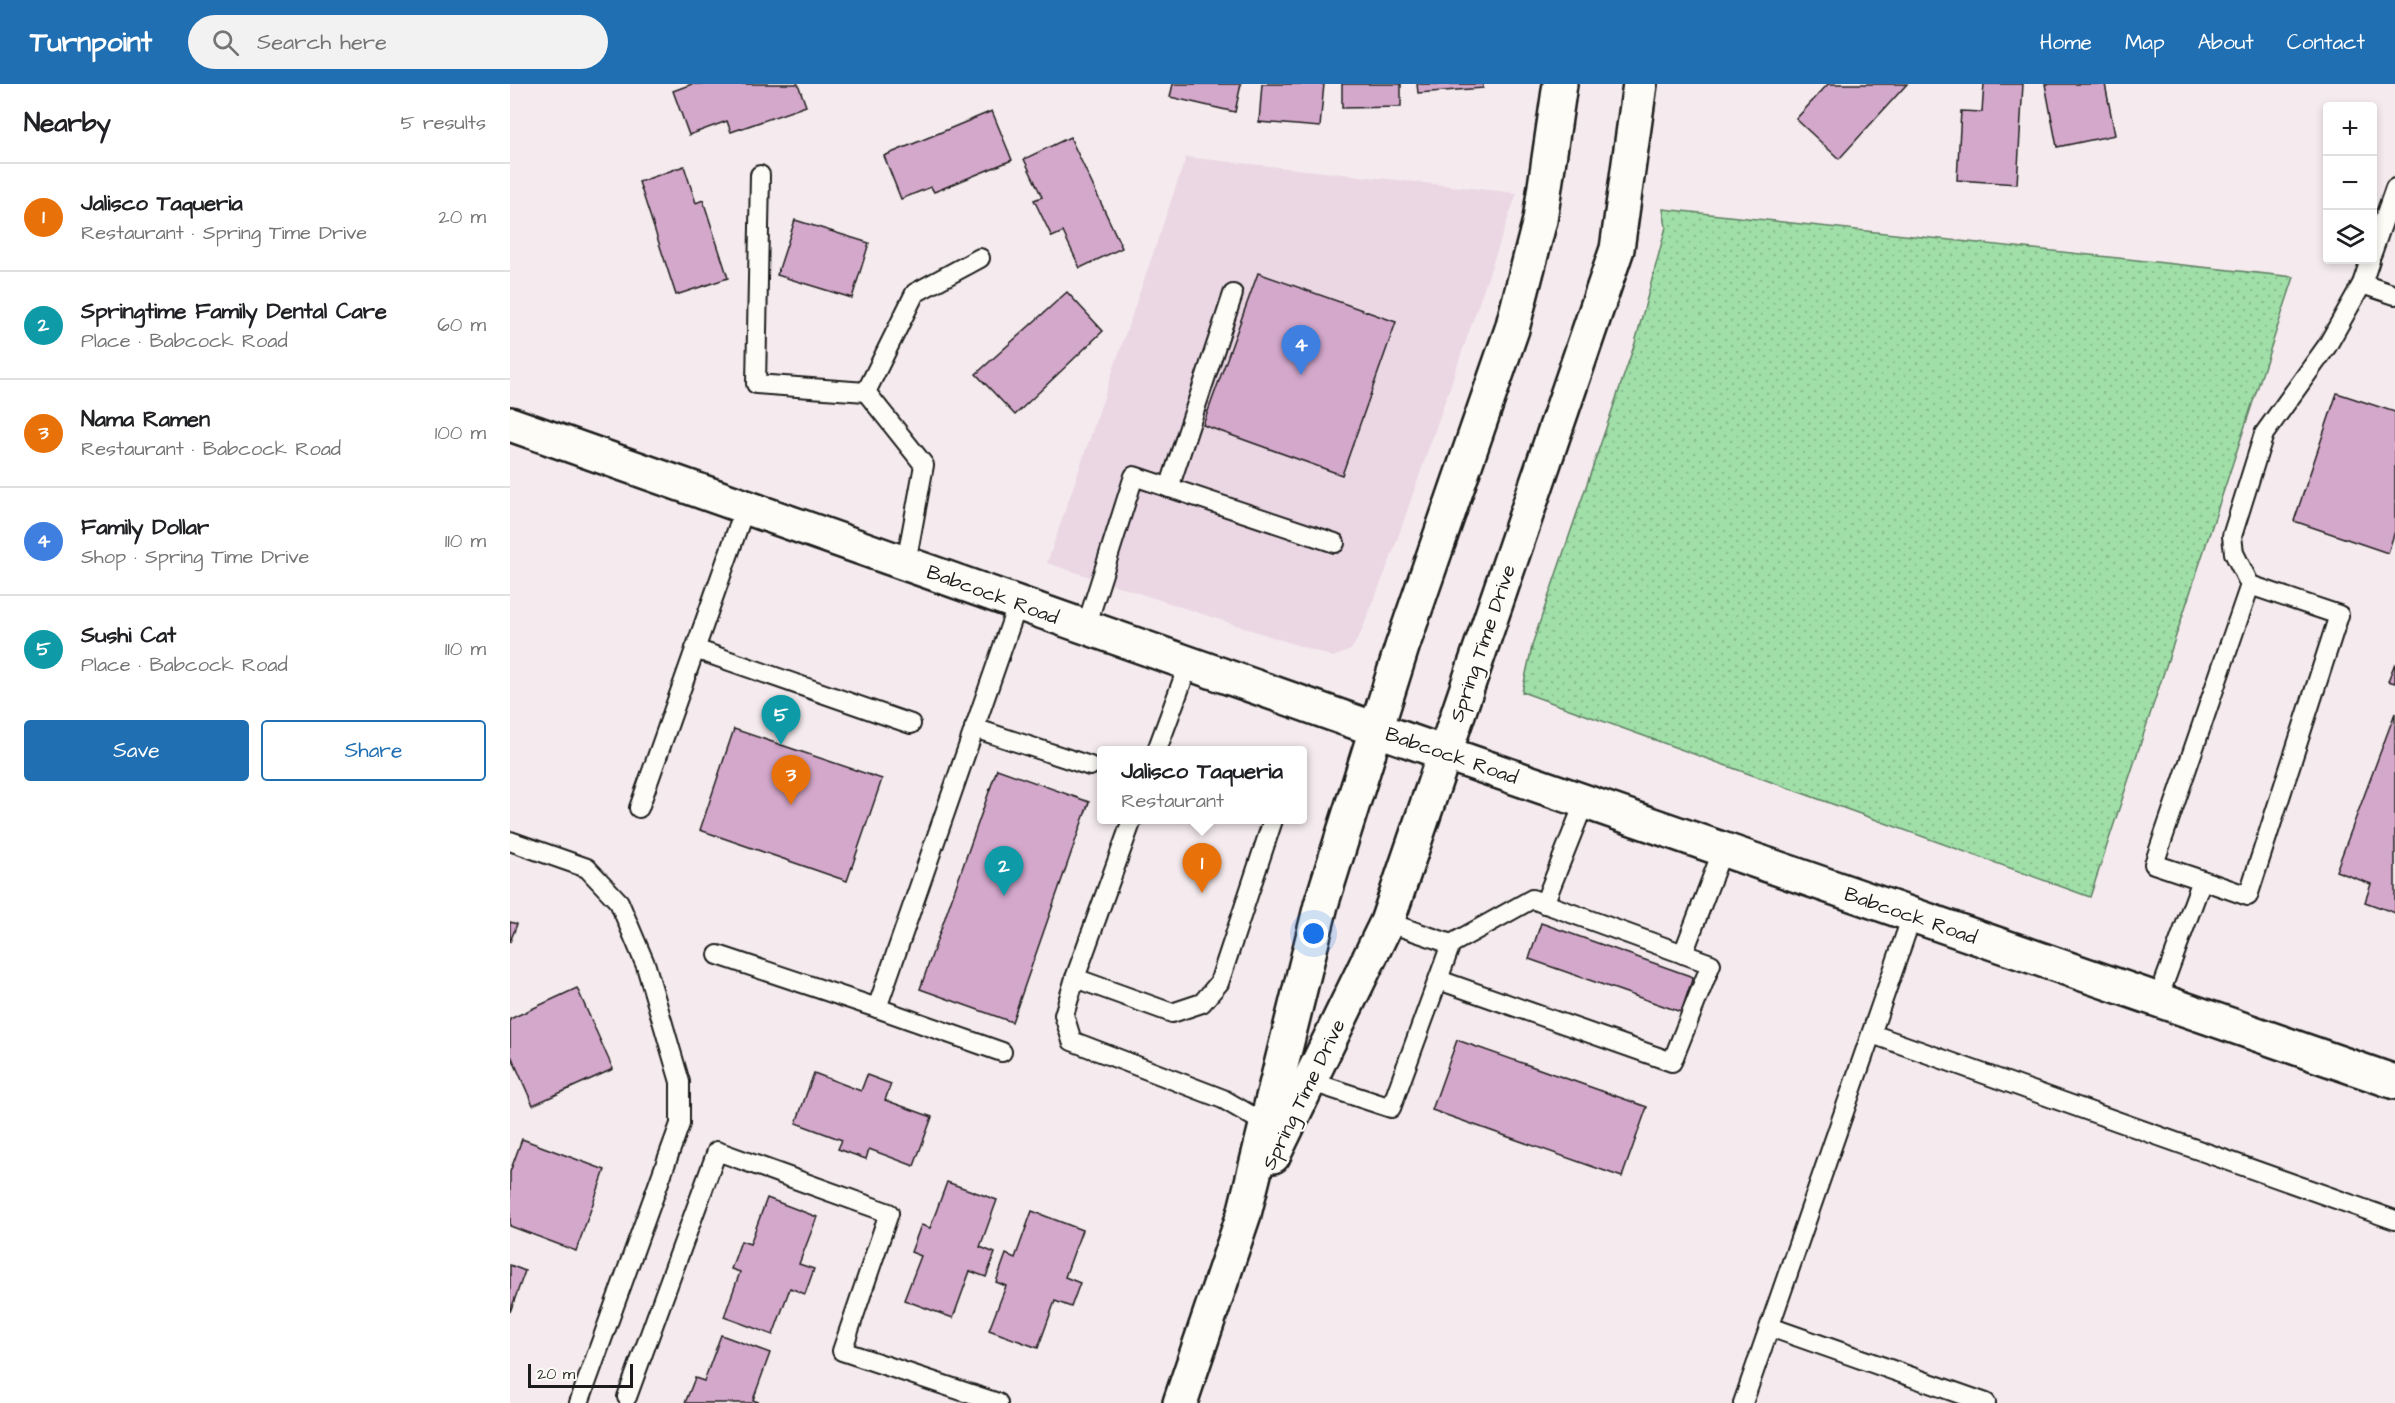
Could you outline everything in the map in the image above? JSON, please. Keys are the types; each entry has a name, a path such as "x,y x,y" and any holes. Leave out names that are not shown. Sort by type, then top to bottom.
{"street":[{"name":"Spring Time Drive","path":"1180,1403 1244,1214 1276,1128 1321,905 1378,730 1402,647 1512,329 1540,220 1560,84"},
{"name":"Spring Time Drive","path":"1276,1128 1309,1081 1387,922 1617,249 1640,84"},
{"name":"Babcock Road","path":"510,424 746,505 1378,730 2395,1082"}],"lane":[{"path":"760,175 756,384 866,392 924,465 906,563"},
{"path":"2377,241 2395,188"},
{"path":"866,392 915,293 980,258"},
{"path":"2250,585 2154,864 2248,896 2339,615 2250,585 2234,553 2232,536 2264,434 2327,346 2362,284 2369,264"},
{"path":"2362,284 2395,295"},
{"path":"1168,488 1233,294"},
{"path":"1086,627 1134,476 1335,543"},
{"path":"639,808 746,505"},
{"path":"877,1008 1018,603"},
{"path":"695,650 911,724"},
{"path":"1159,746 1189,663"},
{"path":"974,728 1090,766"},
{"path":"1544,904 1585,801"},
{"path":"1130,824 1064,1015 1072,1041 1223,1099 1276,1128"},
{"path":"1075,978 1172,1013 1202,1003 1219,983 1271,824"},
{"path":"510,841 587,868 619,902 646,966 680,1082 680,1124 579,1403"},
{"path":"1683,954 1723,849"},
{"path":"2158,999 2202,880"},
{"path":"1309,1081 1391,1108 1451,944 1532,899 1711,964 1672,1062 1439,980"},
{"path":"1743,1403 1912,916"},
{"path":"1387,922 1451,944"},
{"path":"718,955 1002,1052"},
{"path":"1872,1034 2395,1220"},
{"path":"627,1397 717,1151 889,1213 842,1351 998,1403"},
{"path":"1770,1327 1986,1403"}],"shaded area":[{"path":"1186,157 1517,193 1392,555 1360,635 1351,650 1333,657 1047,563"}],"green space":[{"path":"1663,209 2294,277 2090,897 1522,692 1533,642 1635,343 1666,227"}],"building":[{"path":"692,84 798,84 806,106 731,132 727,121 689,135 673,91"},
{"path":"1173,84 1241,84 1235,112 1170,97"},
{"path":"1262,84 1324,84 1320,127 1259,122"},
{"path":"1342,84 1401,84 1401,107 1342,108"},
{"path":"1417,84 1483,84 1483,88 1418,93"},
{"path":"1828,84 1907,84 1839,159 1796,119"},
{"path":"1984,84 2023,84 2017,184 1957,180 1961,111 1982,112"},
{"path":"2045,84 2105,84 2115,135 2057,147"},
{"path":"992,111 1012,160 934,192 931,187 901,199 884,156"},
{"path":"1070,137 1122,248 1080,268 1063,232 1052,237 1034,200 1042,197 1024,159"},
{"path":"684,166 696,203 703,200 728,278 676,295 639,182"},
{"path":"795,220 869,243 852,298 777,275"},
{"path":"1258,273 1396,322 1342,475 1203,425"},
{"path":"1067,292 1103,331 1015,415 976,374"},
{"path":"2337,393 2395,412 2395,531 2388,553 2294,521"},
{"path":"2395,663 2395,683 2388,681"},
{"path":"2395,713 2395,913 2365,902 2371,884 2336,871"},
{"path":"734,729 882,779 847,881 700,830"},
{"path":"997,769 1089,802 1012,1022 920,989"},
{"path":"510,922 517,924 510,942"},
{"path":"1541,923 1693,977 1681,1012 1529,959"},
{"path":"577,988 613,1069 533,1105 510,1053 510,1019"},
{"path":"1457,1040 1647,1107 1622,1177 1432,1110"},
{"path":"814,1073 861,1091 867,1075 891,1084 885,1100 932,1117 914,1166 869,1149 866,1159 838,1149 842,1140 796,1123"},
{"path":"522,1139 605,1170 576,1251 510,1226 510,1172"},
{"path":"947,1182 997,1200 980,1247 995,1253 986,1277 970,1271 953,1318 904,1300 921,1256 911,1252 921,1225 930,1228"},
{"path":"767,1198 817,1217 799,1264 814,1269 805,1294 790,1288 773,1335 724,1317 740,1272 731,1269 741,1241 750,1244"},
{"path":"1032,1211 1082,1230 1065,1277 1080,1283 1071,1307 1055,1301 1038,1348 989,1330 1006,1286 996,1282 1006,1254 1015,1258"},
{"path":"510,1265 525,1271 510,1312"},
{"path":"721,1335 770,1353 753,1400 761,1403 685,1403 695,1378 704,1381"}],"place":[{"name":"Family Dollar","path":"1301,375"},
{"name":"Sushi Cat","path":"781,745"},
{"name":"Nama Ramen","path":"791,805"},
{"name":"Jalisco Taqueria","path":"1202,893"},
{"name":"Springtime Family Dental Care","path":"1004,896"}]}
